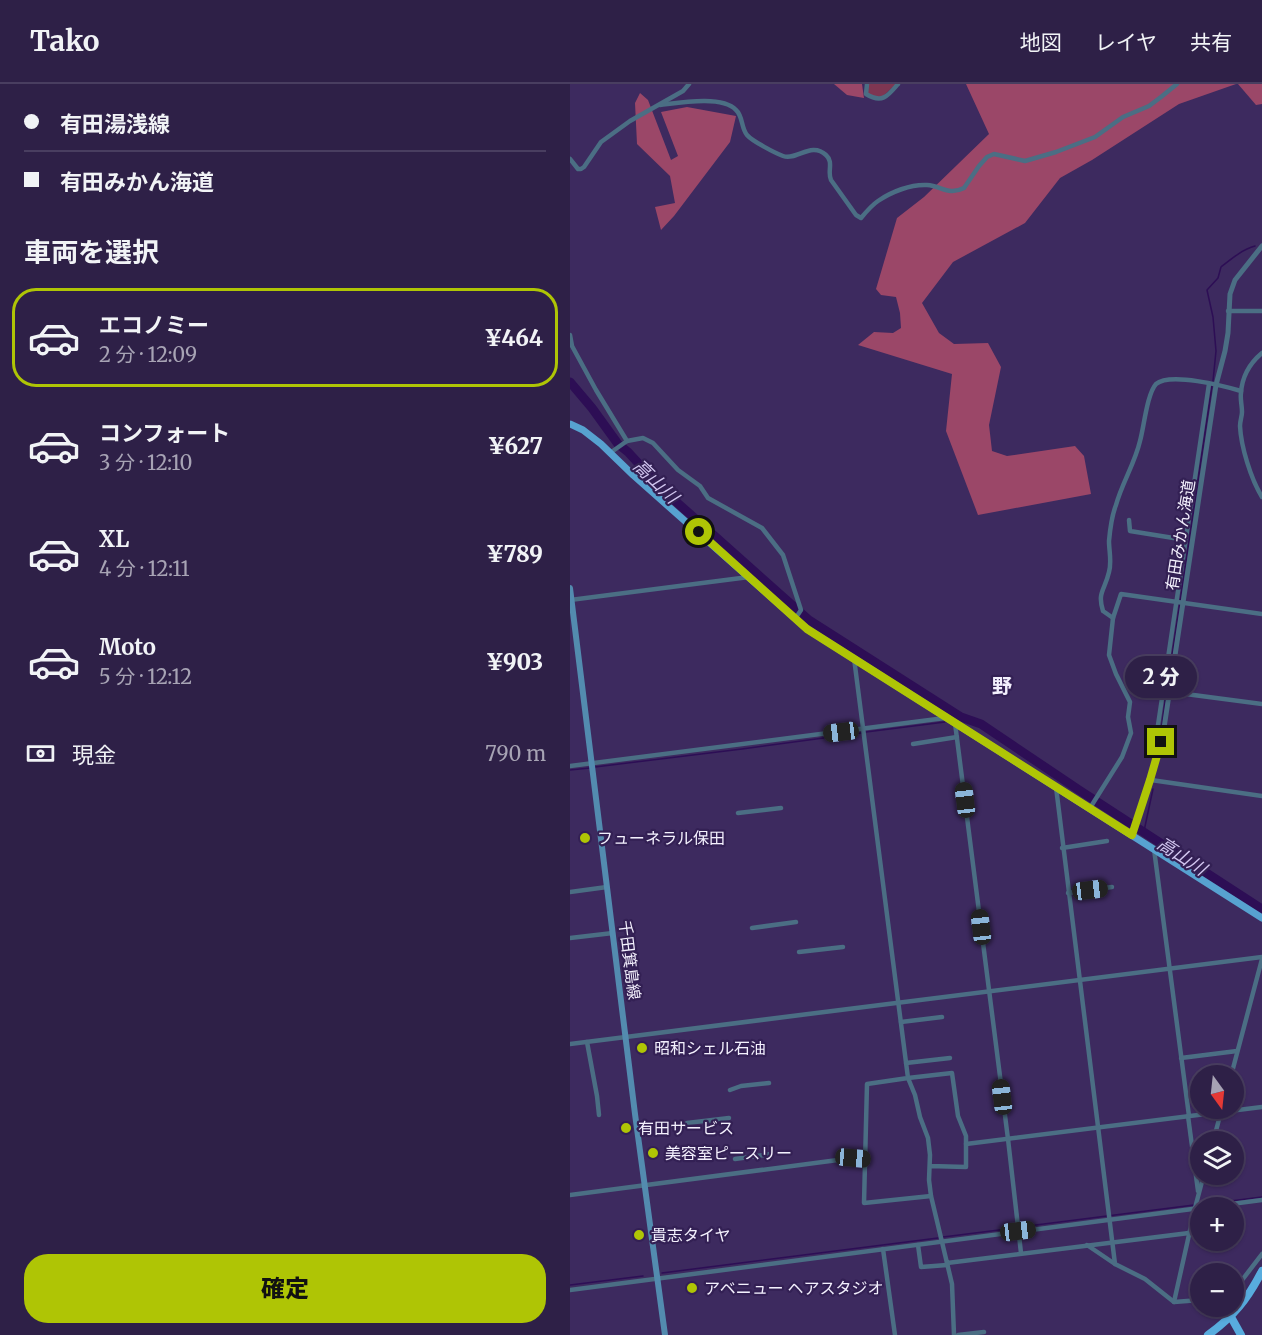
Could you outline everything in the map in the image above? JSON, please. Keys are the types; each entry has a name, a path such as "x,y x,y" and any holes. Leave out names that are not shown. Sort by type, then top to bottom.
{"highway":[{"path":"1208,1335 1232,1319 1262,1271"},
{"path":"1232,1319 1241,1335"}],"main road":[{"path":"570,424 589,433 807,629 1056,787 1133,833 1154,849 1262,918"},
{"name":"千田箕島線","path":"570,588 665,1335"}],"street":[{"path":"570,159 578,169 581,169 600,142 630,121 683,91 689,84"},
{"path":"867,84 866,94 880,99 888,96 898,84"},
{"path":"660,105 707,100 730,105 739,114 747,135 780,155 788,157 813,149 827,155 831,164 829,176 831,180 856,215 861,218 876,202 892,193 928,185 950,192 961,190 987,157 994,154 1025,161 1095,137 1123,117 1149,106 1177,84"},
{"name":"有田みかん海道","path":"1133,833 1164,728 1180,602 1216,385 1228,333 1230,294 1235,280 1262,246"},
{"path":"1228,311 1262,311"},
{"path":"570,335 571,347 620,426 625,442"},
{"path":"1262,353 1251,364 1241,391 1240,426 1243,444 1257,489 1262,497"},
{"path":"1113,618 1102,611 1099,600 1109,572 1109,538 1115,506 1140,442 1147,407 1155,385 1163,380 1173,379 1241,391"},
{"path":"1180,602 1186,540 1209,384"},
{"path":"610,453 625,442 643,438 653,442 678,470 700,486 708,498 762,528 782,552 786,561 801,610 795,619"},
{"path":"1130,520 1130,531 1186,540"},
{"path":"571,600 749,577"},
{"path":"1090,808 1122,758 1131,734 1128,717 1130,702 1109,655 1113,618 1122,594 1262,614"},
{"path":"854,658 908,1078 928,1138 930,1166 928,1180 952,1284 956,1335 984,1332"},
{"path":"1167,692 1262,704"},
{"path":"570,766 592,767 947,718"},
{"path":"955,723 1021,1253"},
{"path":"913,744 957,738"},
{"path":"1150,780 1262,796"},
{"path":"1056,787 1114,1263"},
{"path":"738,813 781,808"},
{"path":"1062,848 1107,841"},
{"path":"1154,849 1198,1195"},
{"path":"570,892 607,887"},
{"path":"1068,892 1112,887"},
{"path":"752,928 796,922"},
{"path":"570,938 613,933"},
{"path":"799,952 843,946"},
{"path":"570,1044 1262,959"},
{"path":"1262,959 1262,970"},
{"path":"1234,1065 1262,959"},
{"path":"901,1022 942,1017"},
{"path":"587,1042 599,1115"},
{"path":"1181,1058 1237,1051"},
{"path":"906,1063 950,1058"},
{"path":"930,1166 966,1167 966,1136 958,1116 952,1073 867,1084 864,1203 931,1196"},
{"path":"730,1090 746,1085 769,1083"},
{"path":"1244,1108 1262,1107"},
{"path":"966,1144 1189,1116"},
{"path":"687,1123 729,1118"},
{"path":"735,1159 771,1154"},
{"path":"570,1195 853,1158 865,1160"},
{"path":"1198,1195 1201,1185"},
{"path":"1244,1202 1262,1200"},
{"path":"570,1290 1190,1209"},
{"path":"918,1245 921,1268 1112,1241 1189,1233 1174,1302"},
{"path":"1086,1245 1145,1279 1174,1302 1190,1301"},
{"path":"883,1249 895,1335"},
{"path":"1244,1278 1262,1254"}],"shaded area":[{"path":"834,84 862,84 864,98 847,95"},
{"path":"868,84 896,84 881,98 868,94"},
{"path":"966,84 1236,84 1179,104 1060,178 1025,223 953,262 922,303 939,333 954,344 988,343 1001,367 989,425 992,451 1007,456 1075,446 1084,456 1091,494 978,515 946,431 952,374 858,345 874,332 893,333 901,328 896,297 881,295 876,289 897,218 924,197 989,134"},
{"path":"1238,84 1262,84 1262,104 1256,105"},
{"path":"640,93 648,100 671,160 678,156 661,112 687,107 736,116 730,142 661,230 655,207 675,203 670,176 637,144 635,103"}],"waterway":[{"path":"1213,381 1216,351 1213,317 1207,290 1218,278 1221,267 1255,246"},
{"name":"高山川","path":"570,382 618,444 663,490 809,620 961,717 981,724 1262,909"},
{"path":"1167,690 1212,386"},
{"path":"1162,725 1166,695"},
{"path":"866,732 945,722"},
{"path":"595,767 861,733"},
{"path":"570,770 590,768"},
{"path":"1144,831 1153,789"},
{"path":"1244,1199 1262,1197"},
{"path":"1020,1227 1190,1206"},
{"path":"943,1237 1015,1228"},
{"path":"662,1273 938,1238"},
{"path":"570,1285 643,1276"}],"place":[{"name":"フューネラル保田","path":"585,838"},
{"name":"昭和シェル石油","path":"642,1048"},
{"name":"有田サービス","path":"626,1128"},
{"name":"美容室ピースリー","path":"653,1153"},
{"name":"貴志タイヤ","path":"639,1235"},
{"name":"アベニュー ヘアスタジオ","path":"692,1288"}],"district":[{"name":"野","path":"1002,685"}],"route":[{"path":"699,532 807,629 1132,835 1161,742"}]}
